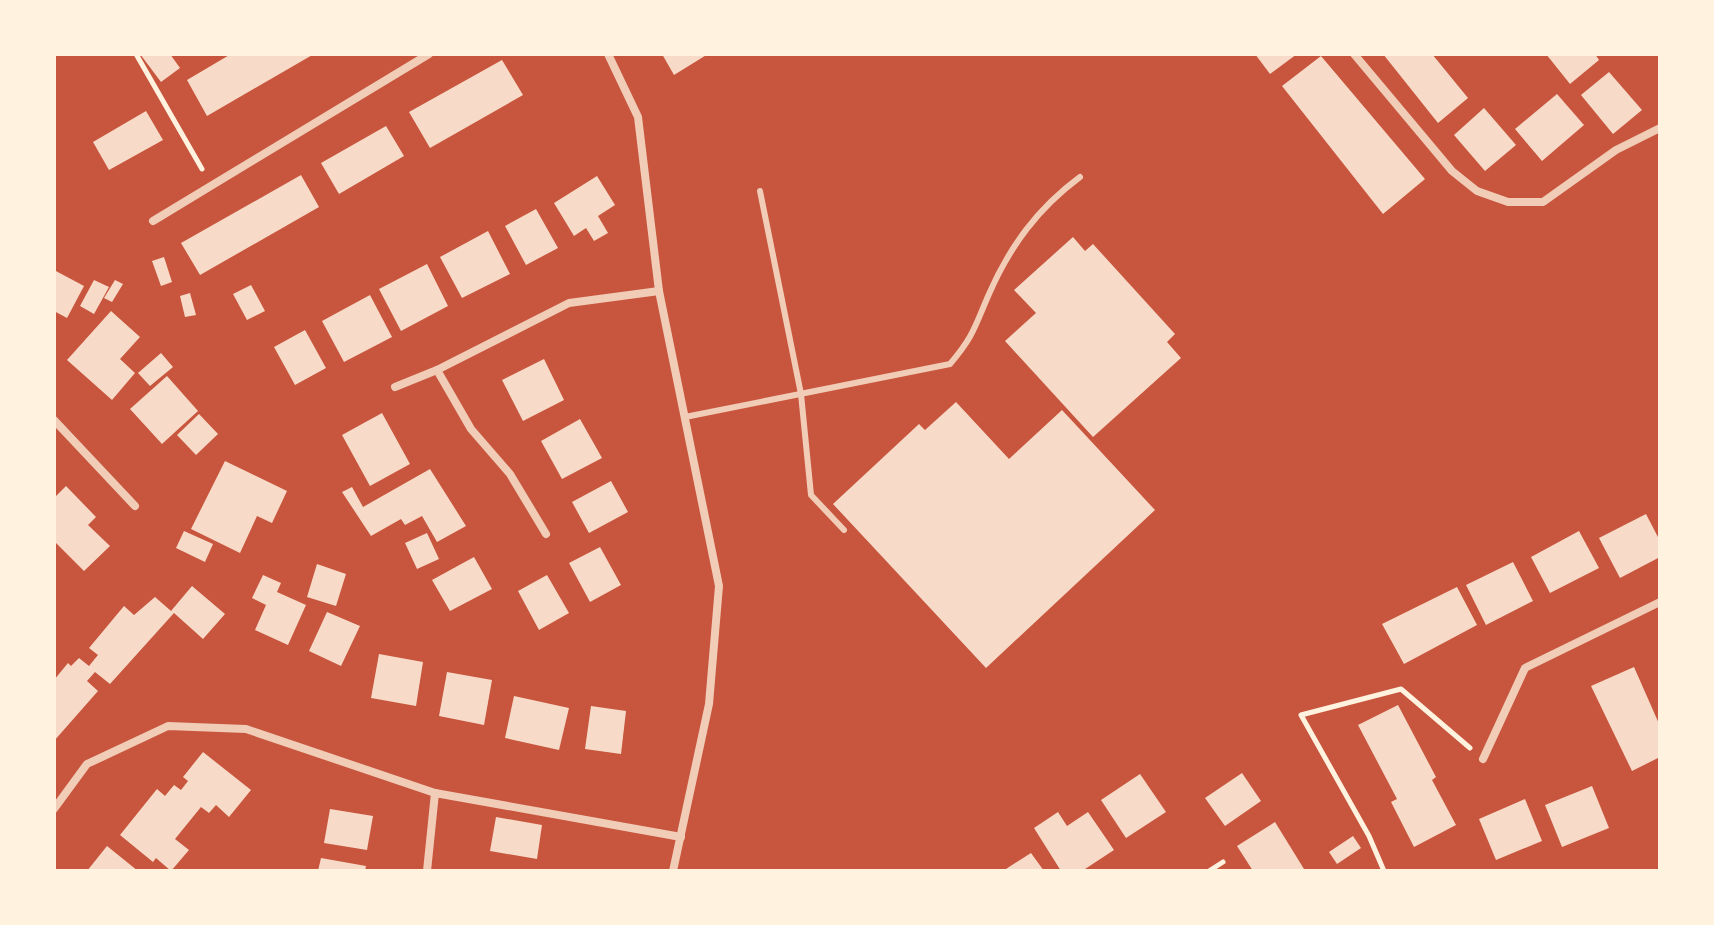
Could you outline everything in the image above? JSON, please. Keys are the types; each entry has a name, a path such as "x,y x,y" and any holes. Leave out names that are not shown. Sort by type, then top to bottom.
{"street":[{"path":"153,221 429,54"},
{"path":"608,54 638,117 659,291 719,586 709,704 673,871"},
{"path":"1354,54 1452,171 1477,191 1508,202 1543,202 1616,150 1660,128"},
{"path":"395,387 437,370 569,303 659,291"},
{"path":"437,370 471,429 510,474 546,534"},
{"path":"54,420 135,506"},
{"path":"1483,759 1525,668 1660,602"},
{"path":"54,809 87,764 168,726 246,729 435,793 681,837"},
{"path":"427,871 435,793"}],"lane":[{"path":"685,417 950,364 974,336 989,294 1016,242 1049,200 1080,177"},
{"path":"760,191 801,394 811,495 844,530"}],"path":[{"path":"136,54 213,187"},
{"path":"1384,871 1369,836 1301,715 1401,689 1483,759"},
{"path":"1209,871 1223,862"}],"building":[{"path":"140,54 170,54 180,68 161,82"},
{"path":"231,54 314,54 207,116 187,80"},
{"path":"662,54 708,54 674,75"},
{"path":"1255,54 1297,54 1270,74"},
{"path":"1383,54 1432,54 1468,98 1438,123"},
{"path":"1546,54 1595,54 1599,60 1570,84"},
{"path":"1321,56 1425,179 1383,214 1282,86"},
{"path":"502,60 523,95 430,148 409,112"},
{"path":"1609,72 1642,110 1613,134 1581,95"},
{"path":"1557,94 1584,125 1542,161 1515,129"},
{"path":"1484,108 1516,145 1485,171 1454,135"},
{"path":"146,111 163,140 109,170 93,142"},
{"path":"386,126 404,156 339,194 321,163"},
{"path":"301,175 319,207 200,275 181,243"},
{"path":"597,176 615,205 598,216 608,233 594,241 586,228 574,236 554,203"},
{"path":"536,209 558,248 526,265 505,226"},
{"path":"488,231 510,274 462,298 440,257"},
{"path":"1073,237 1085,251 1093,244 1175,334 1167,342 1181,358 1093,437 1005,341 1036,313 1014,290"},
{"path":"164,257 172,282 161,286 152,261"},
{"path":"427,264 448,306 401,331 379,289"},
{"path":"54,270 84,286 67,318 54,311"},
{"path":"94,280 109,287 94,314 80,306"},
{"path":"115,280 123,284 112,302 104,298"},
{"path":"251,285 265,311 247,320 233,294"},
{"path":"190,293 196,315 185,317 180,296"},
{"path":"370,295 392,337 344,362 322,321"},
{"path":"111,311 140,337 120,359 135,373 112,400 67,360"},
{"path":"305,330 326,368 295,385 274,347"},
{"path":"161,353 173,367 150,386 138,373"},
{"path":"544,359 564,400 523,421 502,380"},
{"path":"167,376 198,411 162,444 130,409"},
{"path":"956,402 1009,459 1062,410 1155,510 986,668 833,504 919,424 925,430"},
{"path":"382,413 410,464 370,486 342,435"},
{"path":"199,414 218,434 196,455 177,435"},
{"path":"580,419 602,458 562,479 541,441"},
{"path":"225,461 287,491 272,523 257,516 240,553 191,529"},
{"path":"430,469 466,526 437,542 422,516 405,525 401,519 371,536 342,492 352,487 363,507"},
{"path":"611,481 628,512 589,533 572,502"},
{"path":"66,486 96,517 88,525 110,546 84,571 54,541 54,498"},
{"path":"1646,514 1660,541 1660,557 1620,578 1599,538"},
{"path":"184,531 213,544 205,562 176,548"},
{"path":"1579,531 1599,568 1550,593 1531,557"},
{"path":"427,533 439,559 417,569 405,543"},
{"path":"600,547 621,585 590,602 569,563"},
{"path":"474,557 492,589 450,611 432,580"},
{"path":"1513,562 1533,601 1486,625 1466,585"},
{"path":"317,564 346,574 336,606 307,597"},
{"path":"263,575 281,583 277,592 306,605 288,645 255,630 266,605 252,598"},
{"path":"547,575 569,613 539,630 518,591"},
{"path":"192,586 225,614 203,639 174,613 110,684 95,672 87,681 98,691 54,741 54,680 68,663 71,666 79,658 89,666 98,655 89,648 124,606 134,615 155,597 171,611"},
{"path":"1457,587 1477,625 1404,664 1382,624"},
{"path":"327,612 360,626 341,666 309,651"},
{"path":"379,654 423,662 416,706 371,698"},
{"path":"1634,667 1660,726 1660,757 1632,771 1591,686"},
{"path":"447,672 492,680 484,725 439,716"},
{"path":"514,696 569,708 559,750 505,738"},
{"path":"1398,705 1436,777 1432,780 1456,825 1414,847 1391,802 1397,799 1358,725"},
{"path":"591,706 626,711 621,754 585,749"},
{"path":"203,752 251,790 229,817 216,805 209,813 201,807 175,839 189,850 171,871 156,858 153,862 120,835 157,789 165,796 174,785 181,790 188,781 183,777"},
{"path":"1242,773 1261,801 1225,826 1205,798"},
{"path":"1140,774 1166,812 1126,838 1101,800"},
{"path":"1592,786 1609,828 1562,847 1545,805"},
{"path":"1525,799 1542,841 1496,860 1479,819"},
{"path":"330,809 373,816 367,850 324,843"},
{"path":"1058,812 1067,826 1088,812 1114,850 1082,871 1061,871 1034,828"},
{"path":"496,817 542,825 537,859 490,851"},
{"path":"1275,822 1304,869 1301,871 1253,871 1237,846"},
{"path":"1353,836 1361,848 1337,864 1329,852"},
{"path":"107,846 138,871 87,871"},
{"path":"1031,853 1044,871 1003,871 1012,865"},
{"path":"321,858 366,866 365,871 318,871"}]}
